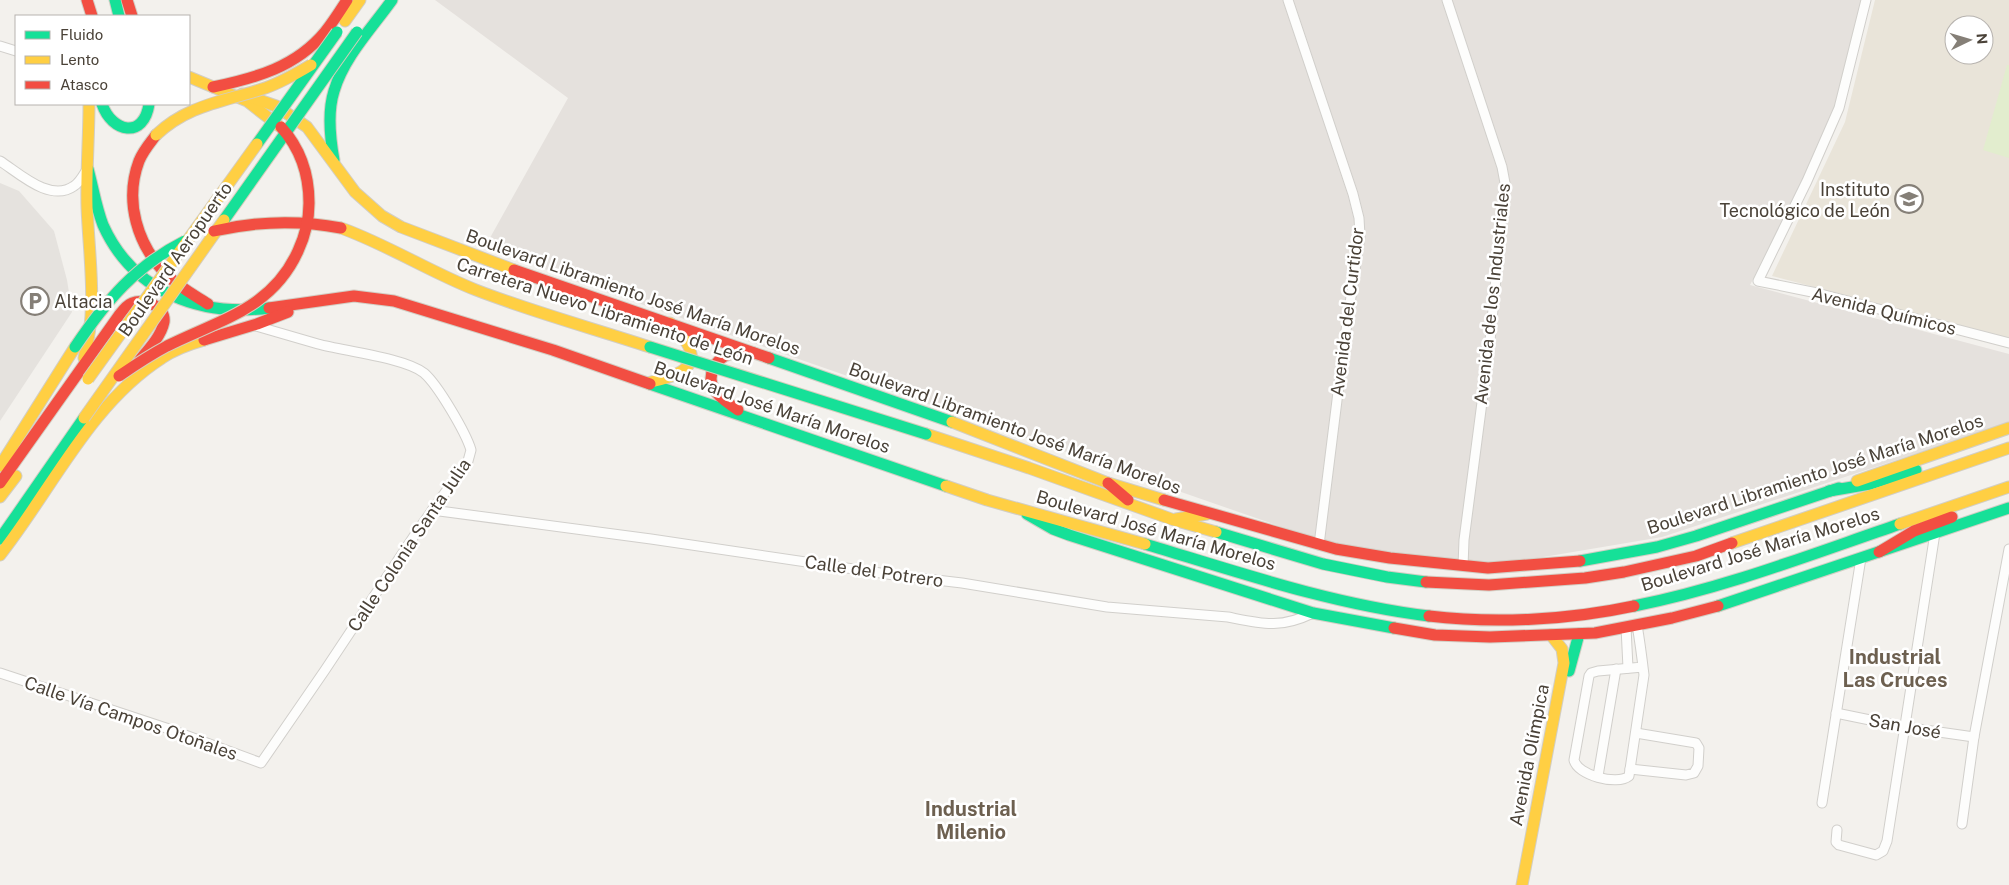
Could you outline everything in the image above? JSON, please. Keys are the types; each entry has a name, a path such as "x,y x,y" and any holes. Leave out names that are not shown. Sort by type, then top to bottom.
{"main road":[{"path":"87,0 87,15"},
{"path":"87,0 92,15"},
{"path":"115,0 119,15"},
{"path":"127,0 132,15"},
{"path":"213,87 246,80 278,70 306,52 325,32 347,0"},
{"name":"Boulevard Aeropuerto","path":"0,497 360,0"},
{"name":"Boulevard Aeropuerto","path":"0,539 97,399 382,0"},
{"path":"334,160 329,124 334,92 343,71 392,0"},
{"path":"325,32 316,52 301,72 298,85 301,96 306,100 318,100 334,92"},
{"path":"211,306 166,275 156,264 140,237 134,208 133,190 135,173 140,159 156,135 168,122 209,104 265,88 282,81 317,61"},
{"path":"97,399 121,375 148,355 176,340 246,310 259,301 282,280 291,268 301,250 306,234 309,216 308,188 304,166 296,148 279,126 247,101 190,77"},
{"name":"Boulevard Libramiento José María Morelos","path":"213,87 252,96 278,108 307,128 334,160 346,180 364,202 389,221 401,227 503,266 951,422 1108,483 1207,514 1319,545 1390,558 1463,566 1506,567 1566,563 1657,547 1696,536 2009,428"},
{"path":"66,392 83,360 90,340 93,308 88,242 89,105"},
{"path":"101,105 111,122 126,128 143,122 148,115 148,105"},
{"name":"Boulevard José María Morelos","path":"88,169 103,224 123,258 150,285 176,299 247,311 354,296 376,297 400,302 649,383 1015,508 1069,522 1308,593 1395,612 1445,618 1533,618 1584,615 1665,600 2009,488"},
{"name":"Carretera Nuevo Libramiento de León","path":"1,464 102,306 135,272 160,254 193,238 234,226 276,221 299,221 341,228 376,241 417,264 476,290 926,434"},
{"path":"0,483 127,306 139,301 152,304 162,311 164,325 0,555"},
{"path":"103,413 134,378 165,356 191,345 281,315 305,303"},
{"path":"649,383 675,377 685,371 691,364 690,343 684,334 670,323"},
{"path":"746,416 716,392 710,378 720,358 726,355 754,353"},
{"name":"Boulevard José María Morelos","path":"926,434 1030,468 1137,508 1323,564 1388,577 1461,584 1555,582 1624,572 1696,556 2009,447"},
{"path":"1829,491 1870,484 1976,452 2009,447"},
{"path":"1108,483 1137,508"},
{"path":"1879,552 1914,531 2009,494"},
{"path":"1015,508 1053,529 1313,612 1435,635 1490,637 1579,634 1672,618 1731,603 2009,508"},
{"path":"1174,520 1207,514"},
{"name":"Avenida Olímpica","path":"1530,885 1570,660 1579,634"},
{"name":"Avenida Olímpica","path":"1522,885 1564,663 1562,649 1551,635"}],"street":[{"name":"Avenida del Curtidor","path":"1288,0 1342,158 1359,218 1360,236 1344,344 1319,545"},
{"name":"Avenida de los Industriales","path":"1447,0 1502,167 1505,183 1490,341 1464,540 1463,566"},
{"name":"Avenida Químicos","path":"1866,0 1844,93 1836,117 1758,281 1817,293 2009,343"},
{"path":"0,46 15,51"},
{"path":"0,161 33,184 47,190 75,186 88,169"},
{"name":"Calle Colonia Santa Julia","path":"253,325 318,344 413,367 423,372 435,384 471,450 468,461 432,510 261,763"},
{"name":"Calle del Potrero","path":"432,510 651,539 894,576 981,586 1106,606 1282,624 1299,620 1313,612"},
{"path":"1837,830 1836,842 1839,845 1876,855 1883,851 1887,841 1936,534"},
{"path":"1962,824 1974,737 2009,549"},
{"path":"1822,803 1861,558"},
{"path":"1632,626 1643,667 1643,689 1629,776 1620,780 1604,779 1582,771 1576,766 1574,760 1589,676 1594,672 1643,667"},
{"path":"1628,668 1632,626"},
{"path":"1598,776 1616,669"},
{"name":"Calle Vía Campos Otoñales","path":"0,673 166,728 261,763"},
{"name":"San José","path":"1836,712 1904,727 1974,737"},
{"path":"1630,770 1686,775 1694,773 1698,766 1700,748 1696,743 1636,733"}],"shaded area":[{"path":"435,0 1863,0 1836,117 1750,285 2009,354 2009,423 1662,537 1484,567 1322,541 569,279 486,245 568,98"},
{"name":"Instituto Tecnológico de León","path":"1875,0 2009,0 2009,338 1772,276 1845,122"},
{"name":"Altacia","path":"0,183 19,191 54,231 67,280 72,312 0,421"}],"green space":[{"path":"2007,65 2009,65 2009,158 1983,150"}],"traffic: fast":[{"path":"115,0 119,15"},
{"path":"334,160 330,134 330,117 334,91 344,66 351,55 392,0"},
{"path":"257,144 337,32"},
{"path":"224,220 357,32"},
{"path":"102,105 113,121 127,128 135,127 141,123 149,105"},
{"path":"88,169 103,225 116,248 132,268 151,283 171,295 194,303 218,308 243,310 269,308"},
{"path":"75,347 110,300 136,273 185,241"},
{"path":"650,347 926,434"},
{"path":"769,358 952,422"},
{"path":"650,384 946,486"},
{"path":"0,539 84,418"},
{"path":"1829,491 1870,484 1916,470"},
{"path":"1580,561 1657,547 1696,536 1839,488"},
{"path":"1718,606 2009,508"},
{"path":"1027,514 1053,529 1069,535 1313,613 1394,628"},
{"path":"1634,606 1668,599 1735,580 1900,524"},
{"path":"1216,532 1323,564 1387,577 1426,582"},
{"path":"1145,544 1285,586 1356,604 1429,616"},
{"path":"1569,671 1579,634"}],"traffic: slow":[{"path":"345,21 360,0"},
{"path":"156,135 180,117 193,111 219,101 268,87 311,65"},
{"path":"190,77 247,101 279,126"},
{"path":"242,94 276,106 307,127 355,192 382,216 401,227 514,270"},
{"path":"84,358 91,320 92,302 87,207 89,105"},
{"path":"88,379 257,144"},
{"path":"84,418 224,220"},
{"path":"341,228 476,290 541,313 650,347"},
{"path":"651,382 678,373 686,368 690,362 691,354 688,345 670,323"},
{"path":"0,555 74,449 114,399 136,377 162,358 183,347 204,340"},
{"path":"0,466 75,347"},
{"path":"952,422 1108,483 1164,500"},
{"path":"1857,481 2009,428"},
{"path":"926,434 1029,468 1174,520 1216,532"},
{"path":"1732,543 2009,448"},
{"path":"0,497 16,476"},
{"path":"946,486 987,500 1145,544"},
{"path":"1900,524 2009,487"},
{"path":"1176,519 1207,514"},
{"path":"1522,885 1564,663 1562,649 1551,635"}],"traffic: jam":[{"path":"87,0 92,15"},
{"path":"127,0 132,15"},
{"path":"213,87 260,75 301,54 325,32 347,0"},
{"path":"119,376 167,346 224,320 259,300 274,287 287,271 305,234 309,193 302,162 288,135 281,127"},
{"path":"156,135 141,157 135,176 133,207 136,222 148,250 167,275 187,291 208,304"},
{"path":"214,231 246,225 278,223 325,225 341,228"},
{"path":"514,270 769,358"},
{"path":"269,308 354,296 394,301 553,350 650,384"},
{"path":"0,483 121,312 130,304 142,302 158,308 164,316 164,322 157,338 138,362"},
{"path":"204,340 257,324 288,312"},
{"path":"738,410 716,392 712,384 712,373 720,359 725,356 736,353 754,353"},
{"path":"1108,483 1128,500"},
{"path":"1164,500 1336,549 1390,558 1488,568 1580,561"},
{"path":"1879,552 1914,531 1952,517"},
{"path":"1426,582 1489,585 1585,578 1624,572 1696,556 1732,543"},
{"path":"1429,616 1480,620 1532,619 1584,615 1634,606"},
{"path":"1394,628 1435,635 1490,637 1595,633 1672,618 1718,606"}],"place":[{"name":"Instituto Tecnológico de León","path":"1909,199"},
{"name":"Altacia","path":"35,301"}],"district":[{"name":"Industrial Las Cruces","path":"1895,668"},
{"name":"Industrial Milenio","path":"971,820"}]}
